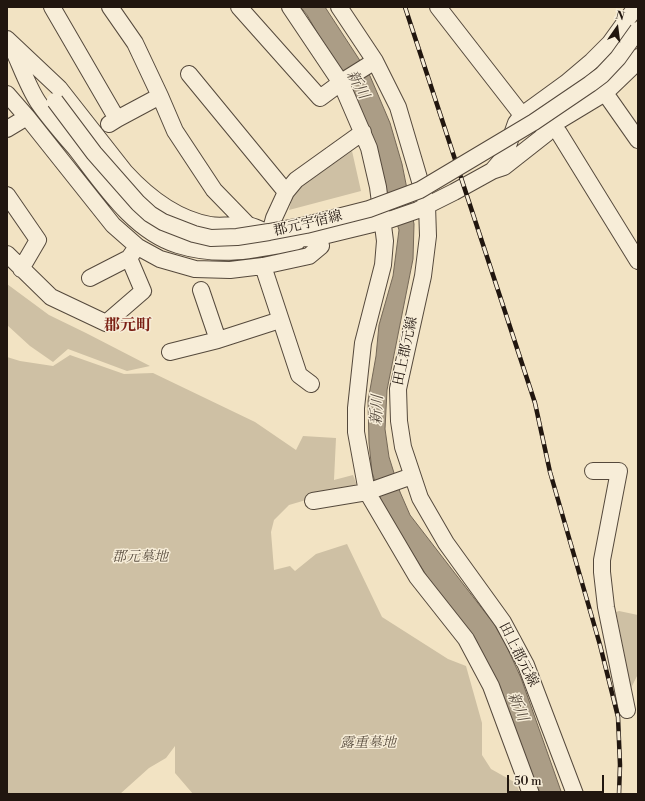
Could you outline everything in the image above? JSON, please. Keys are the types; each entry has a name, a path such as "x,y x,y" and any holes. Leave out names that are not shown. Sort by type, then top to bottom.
{"street":[{"path":"52,7 113,122 160,96"},
{"path":"110,7 135,43 175,131 214,190 248,225"},
{"path":"239,7 320,98 374,61"},
{"path":"290,7 342,82 369,148 386,220 383,265 363,343 356,408 356,432 367,492 417,576 466,639 491,686 531,794"},
{"name":"田上郡元線","path":"339,7 374,61 398,107 423,208 428,236 423,276 398,389 399,421 403,447 420,498 446,543 503,622 526,665 575,794"},
{"path":"438,7 522,115"},
{"path":"492,171 504,157 516,123 522,115 566,83 610,43 636,7"},
{"name":"郡元宇宿線","path":"7,38 94,153 138,203 150,214 164,222 194,234 211,238 237,237 306,225 369,209 420,190 534,122 590,84 602,75 618,58 638,30"},
{"path":"7,38 59,88 125,172 145,193 166,208 190,219 210,225 248,225 270,233 295,239 314,238"},
{"path":"7,38 38,101 112,195 138,222 156,235 178,245 216,252 244,252 314,238 386,220 423,208 492,171 504,167 546,134 552,125"},
{"path":"514,130 519,140 526,139 605,93 636,65"},
{"path":"582,69 605,93 638,140"},
{"path":"189,74 286,192"},
{"path":"7,94 27,117 133,252 143,291 106,324 51,298 7,254"},
{"path":"7,129 27,117"},
{"path":"552,125 559,133 638,261"},
{"path":"270,233 274,218 286,192 296,180 363,132"},
{"path":"7,195 38,240 21,269"},
{"path":"90,278 133,252 195,269 230,270 263,266 309,256 320,246 314,238"},
{"path":"263,266 299,375 311,384"},
{"path":"200,290 218,340"},
{"path":"170,352 218,340 280,320"},
{"path":"593,471 619,471 602,560 602,572 606,607 628,710"},
{"path":"313,501 367,492 412,476"}],"green space":[{"path":"352,151 361,191 289,210 294,191"},
{"path":"7,284 49,315 150,366 127,371 68,349 53,362 30,346 7,325"},
{"name":"郡元墓地","path":"70,355 124,374 153,373 255,422 296,450 303,436 336,438 334,480 353,475 358,488 323,495 289,505 274,520 271,532 274,570 290,566 295,571 316,554 347,544 382,617 448,659 466,666 482,723 482,755 491,769 516,783 520,794 193,794 175,773 175,746 166,758 149,768 120,794 7,794 7,357 20,361 53,366"},
{"path":"619,611 638,615 638,674 631,688 616,612"}],"water":[{"name":"新川","path":"301,7 325,7 370,76 390,123 402,164 414,224 413,259 387,390 385,429 389,457 400,492 410,515 494,624 506,645 521,678 562,794 538,794 491,672 476,640 428,578 382,504 372,472 369,443 368,401 376,356 379,325 393,276 399,230 383,180 340,72"}],"railway":[{"path":"405,7 535,403 550,472 600,645 618,717 620,765 619,794"}],"district":[{"name":"郡元町","path":"128,326"}],"park label":[{"name":"露重墓地","path":"368,744"}]}
